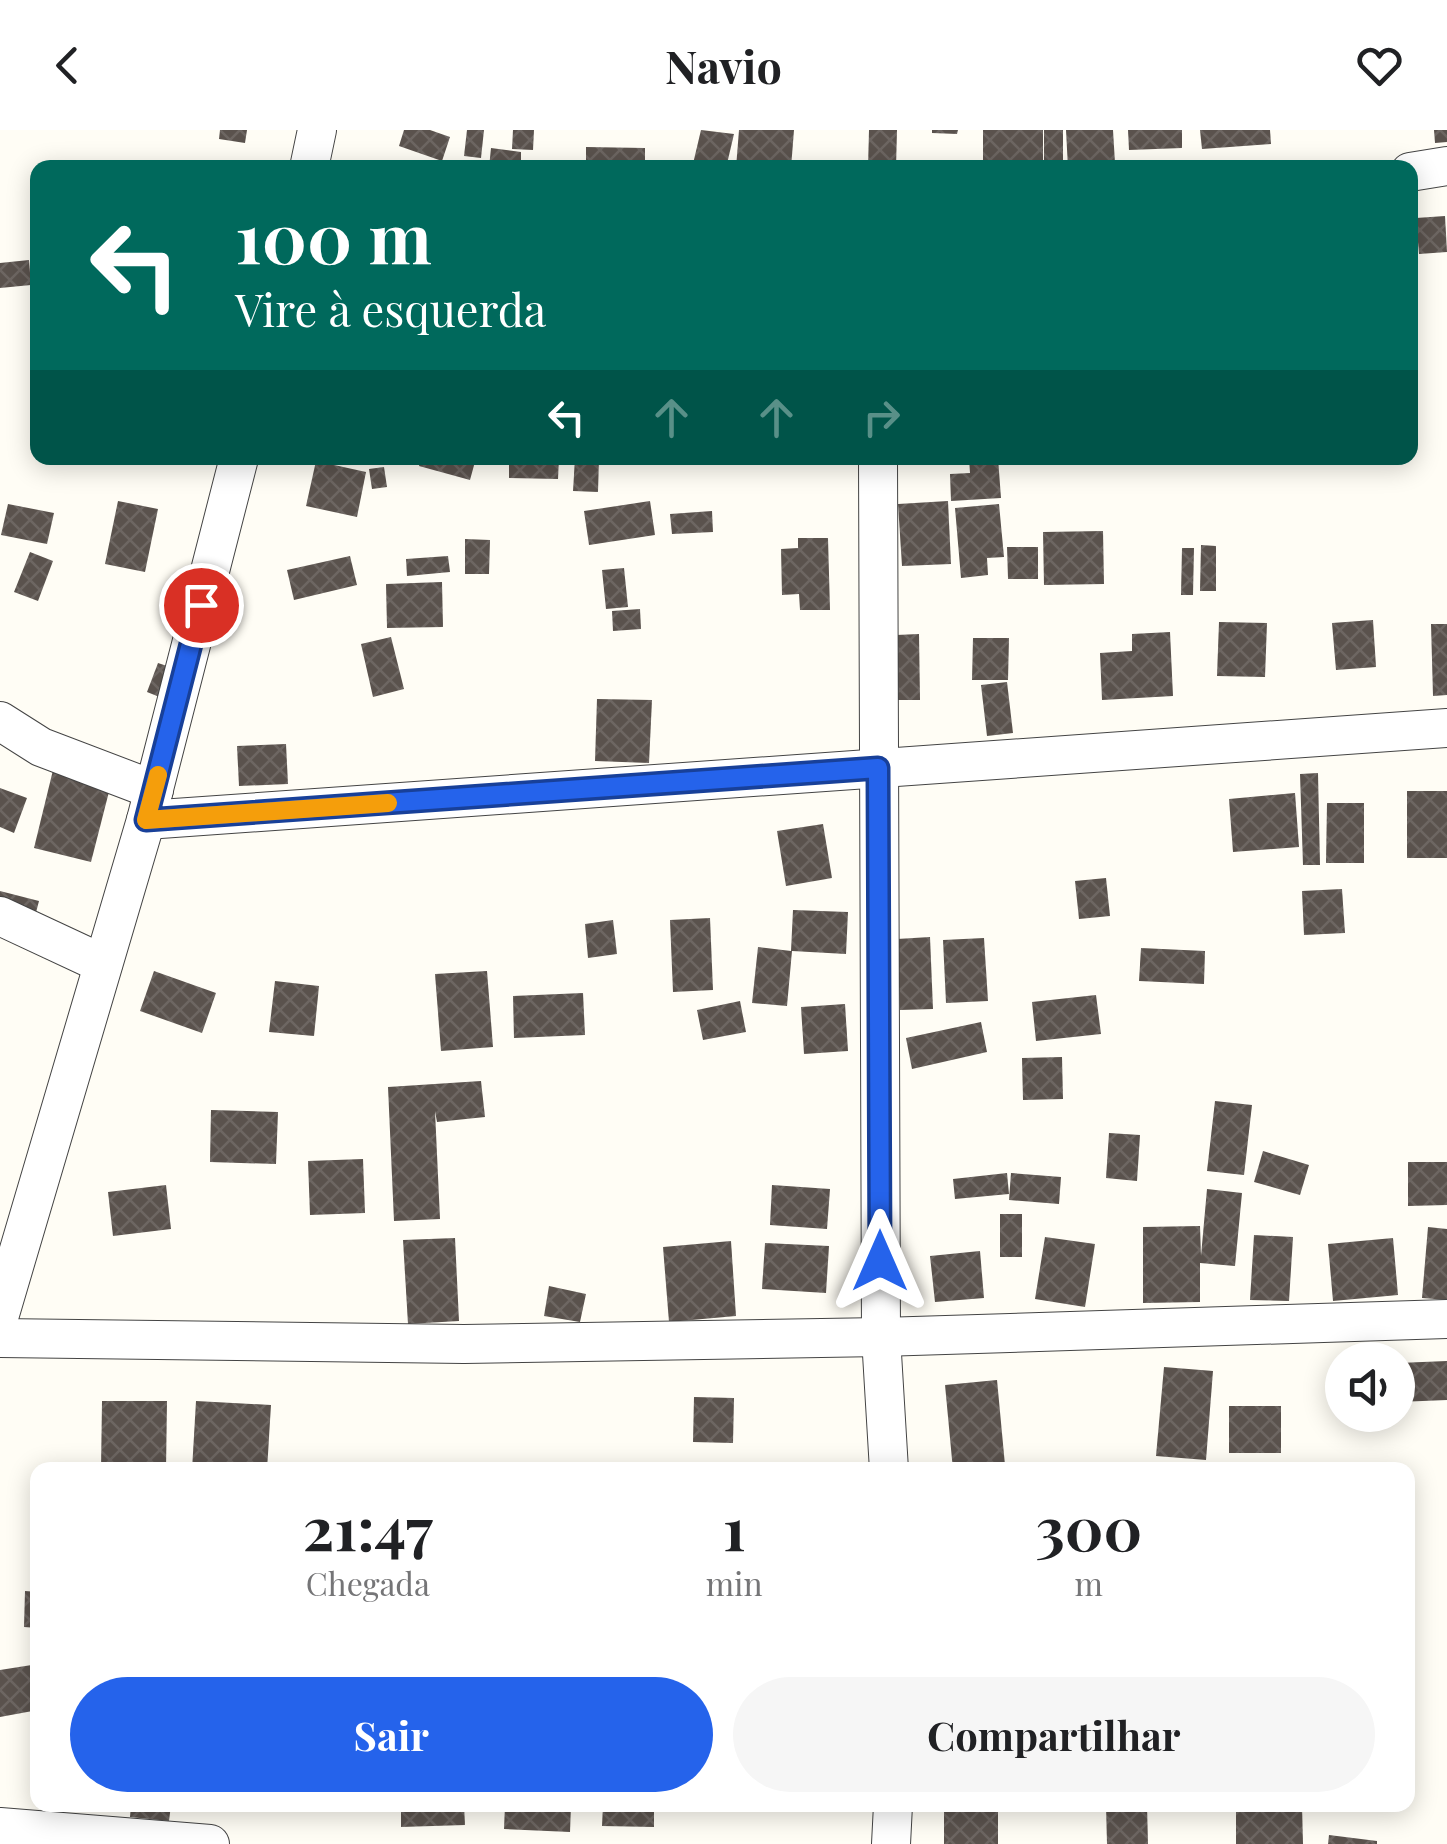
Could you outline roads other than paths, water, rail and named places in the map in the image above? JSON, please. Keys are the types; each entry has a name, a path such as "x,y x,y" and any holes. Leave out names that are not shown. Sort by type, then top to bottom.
{"street":[{"path":"311,160 318,130"},
{"path":"1418,171 1447,166"},
{"path":"0,1314 150,805 237,465"},
{"path":"878,465 881,1337 889,1462"},
{"path":"0,721 41,748 150,805 878,768 1447,728"},
{"path":"0,916 103,964"},
{"path":"0,1338 464,1344 881,1337 1447,1319"},
{"path":"890,1844 892,1812"},
{"path":"0,1827 210,1844"}]}
